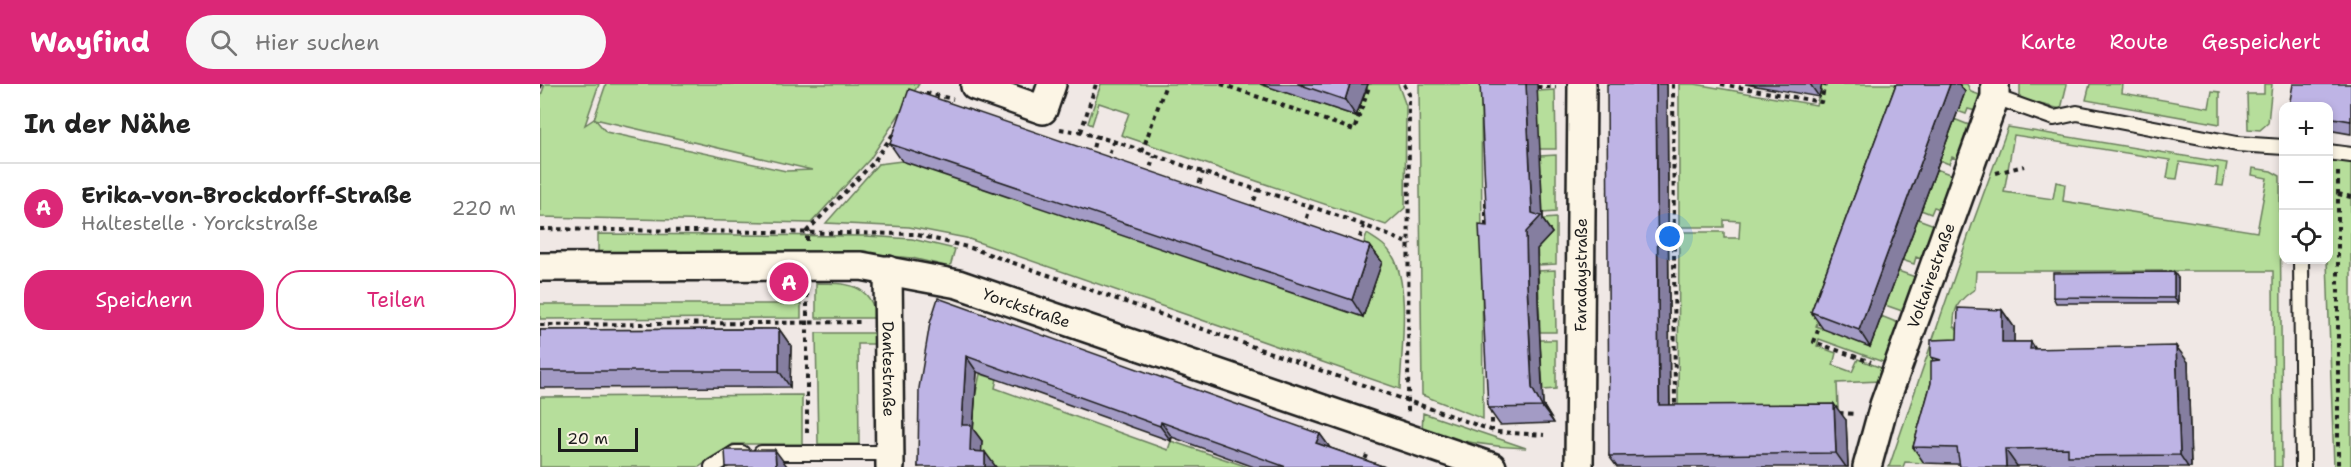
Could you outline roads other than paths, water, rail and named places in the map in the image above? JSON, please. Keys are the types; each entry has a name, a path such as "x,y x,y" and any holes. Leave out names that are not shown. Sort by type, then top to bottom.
{"street":[{"path":"970,93 975,86 1043,110 1052,84"},
{"name":"Faradaystraße","path":"1571,86 1579,467"},
{"name":"Voltairestraße","path":"1867,467 1897,371 1995,90"},
{"name":"Yorckstraße","path":"540,267 861,266 958,284 1492,467"},
{"name":"Dantestraße","path":"888,270 890,460"}],"lane":[{"path":"1995,90 2054,118 2077,113 2237,144 2279,147"},
{"path":"2301,264 2303,467"},
{"path":"712,467 735,453 807,454 890,460"}],"place":[{"name":"Erika-von-Brockdorff-Straße","path":"789,282"}]}
